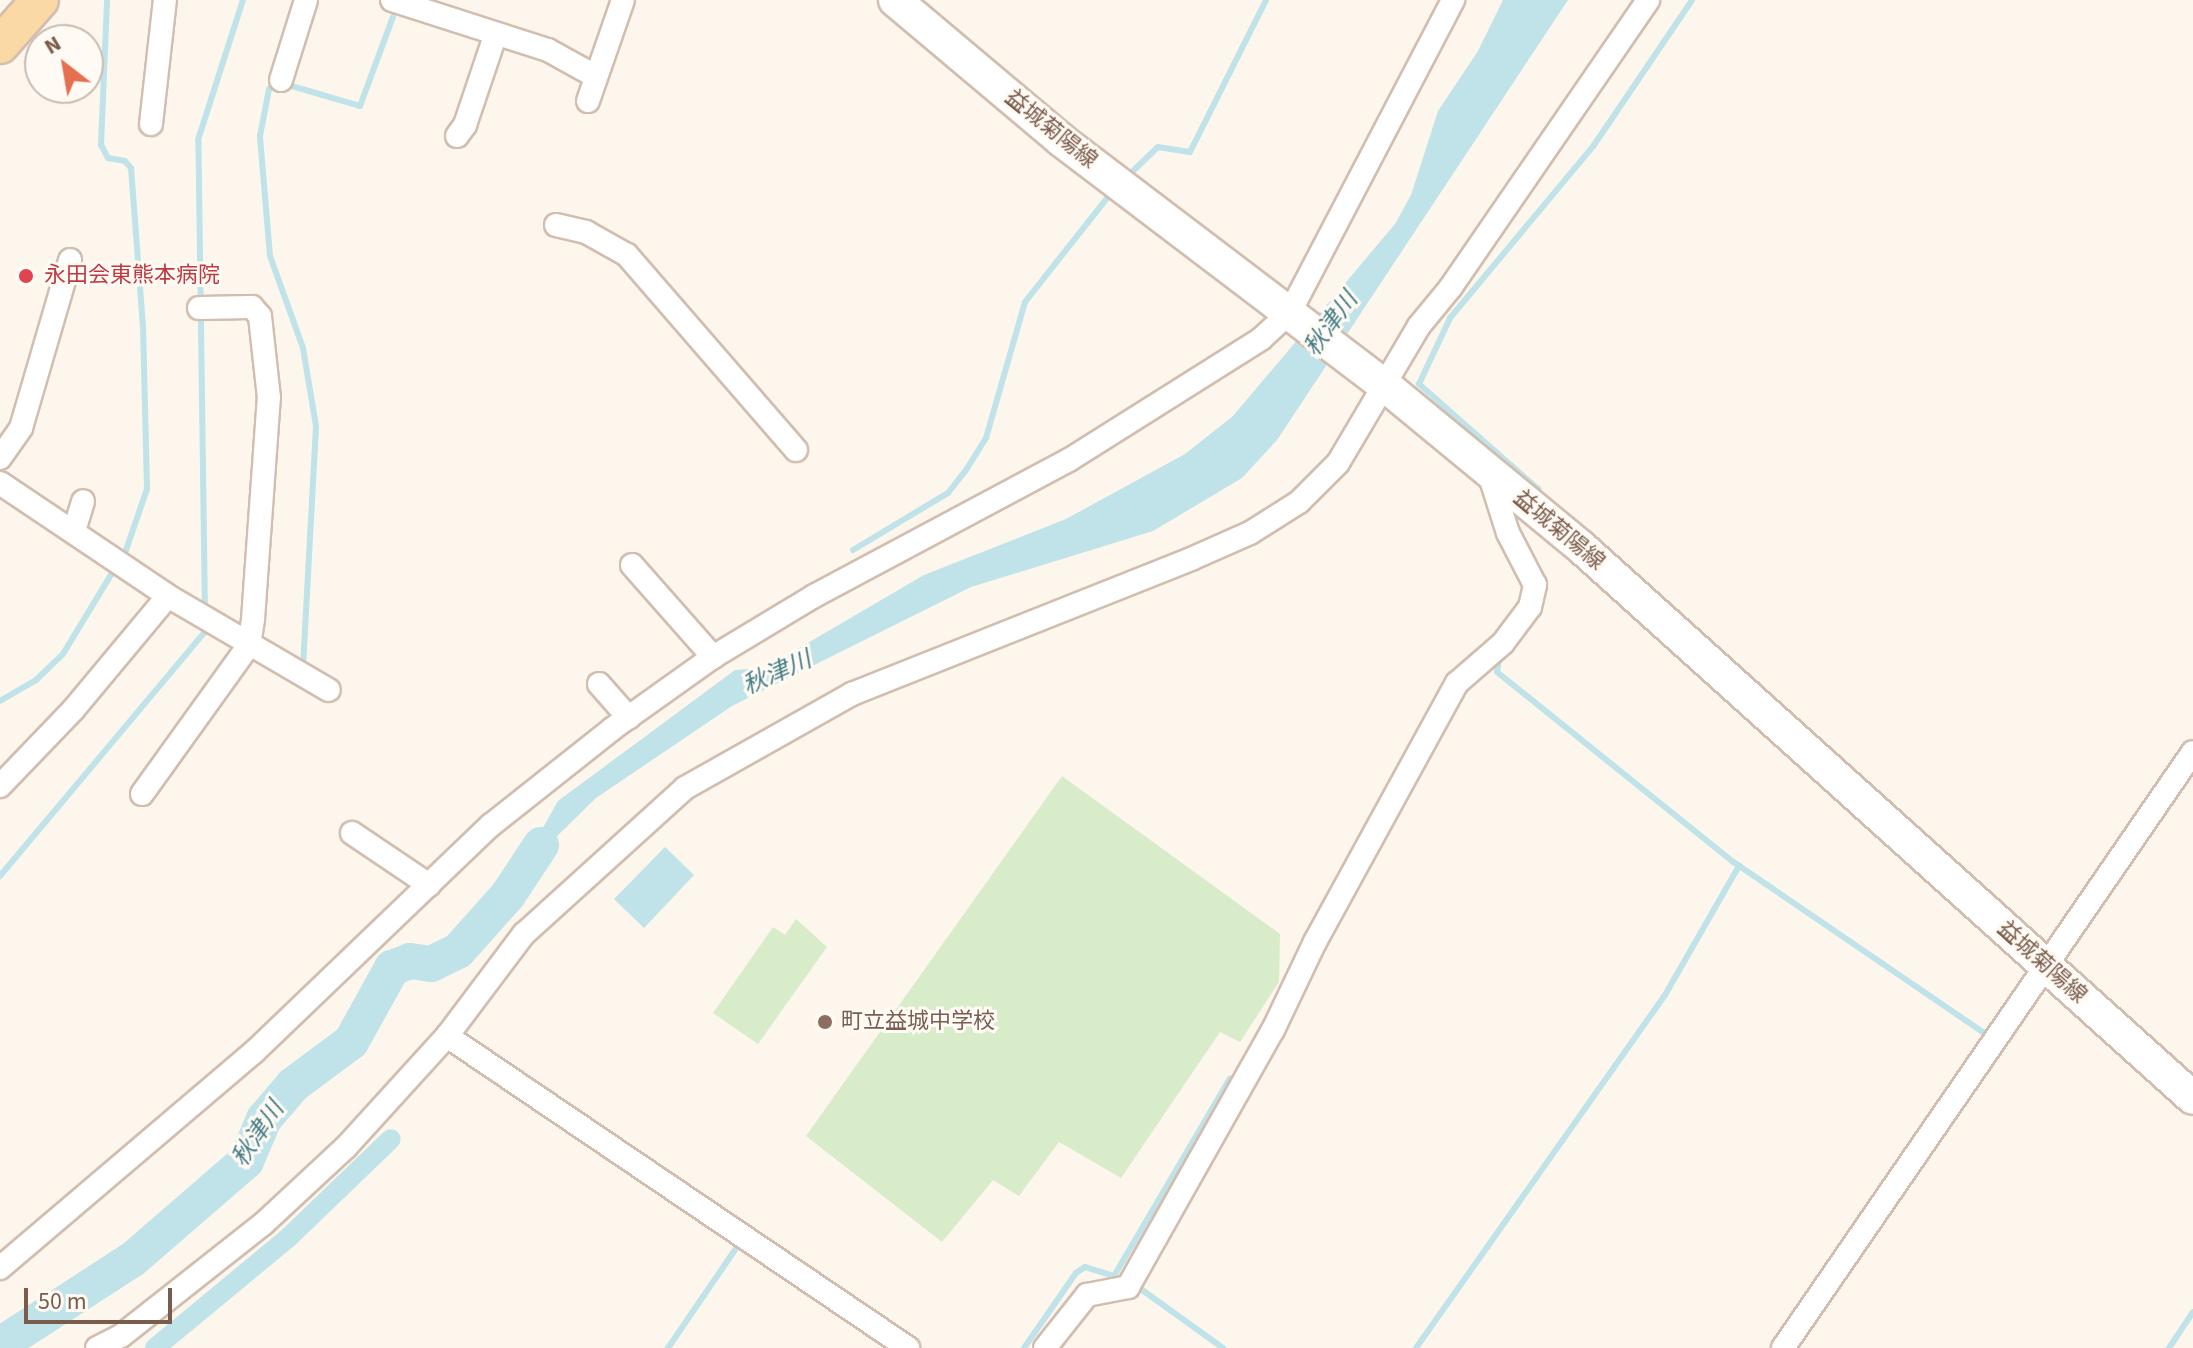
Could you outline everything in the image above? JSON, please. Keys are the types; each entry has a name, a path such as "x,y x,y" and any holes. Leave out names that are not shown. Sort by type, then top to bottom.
{"main road":[{"path":"0,45 40,0"},
{"name":"益城菊陽線","path":"895,0 1061,140 1378,380 1593,558 2193,1098"}],"street":[{"path":"151,124 165,0"},
{"path":"281,80 306,0"},
{"path":"588,101 623,0"},
{"path":"0,1268 254,1052 491,825 629,718 713,657 814,596 1069,460 1261,339 1290,312 1453,0"},
{"path":"108,1346 263,1224 346,1147 447,1036 524,934 685,788 852,694 1250,533 1299,502 1338,463 1378,380 1451,287 1648,0"},
{"path":"398,1 495,36 548,50 595,76"},
{"path":"457,136 465,125 495,36"},
{"path":"556,225 586,232 627,255 796,450"},
{"path":"0,458 21,428 70,260"},
{"path":"142,794 249,645 269,398 260,316 252,307 199,308"},
{"path":"1045,1348 1087,1295 1128,1287 1273,1030 1315,942 1457,683 1503,643 1530,607 1535,585 1508,533 1488,471"},
{"path":"0,483 168,596 329,690"},
{"path":"74,531 83,501"},
{"path":"632,565 713,657"},
{"path":"0,786 73,710 168,596"},
{"path":"599,684 629,718"},
{"path":"1783,1348 2193,752"},
{"path":"352,833 429,885"},
{"path":"447,1036 908,1348"}],"green space":[{"path":"1062,776 1280,934 1279,982 1240,1042 1220,1032 1121,1178 1059,1142 1019,1196 993,1180 942,1242 806,1136"},
{"path":"796,919 827,947 758,1044 713,1013 773,927 785,935"}],"water":[{"path":"1503,0 1568,0 1277,440 1242,478 1153,531 971,587 732,706 596,798 551,842 522,891 512,883 558,801 735,670 765,668 924,575 1066,519 1185,454 1233,416 1395,224 1411,195 1438,111 1478,51"},
{"path":"665,847 694,875 644,928 614,899"}],"waterway":[{"path":"0,701 36,680 63,654 126,550 147,489 143,327 131,168 125,161 108,158 101,145 107,0"},
{"path":"205,613 198,140 243,0"},
{"path":"1132,172 1158,147 1190,152 1266,0"},
{"path":"1533,496 1538,489 1419,384 1450,318 1594,145 1692,0"},
{"path":"303,667 316,426 303,348 270,256 260,136 269,89 278,82 360,106 393,17"},
{"path":"853,550 948,493 966,470 986,438 1025,302 1108,197"},
{"path":"0,876 204,633 205,624"},
{"path":"1499,658 1497,672 1732,861 1986,1034"},
{"name":"秋津川","path":"0,1345 133,1259 246,1161 264,1119 293,1085 351,1042 392,968 410,961 431,964 458,951 508,895 541,845"},
{"path":"1416,1348 1665,995 1739,866"},
{"path":"1024,1348 1076,1273 1085,1267 1114,1276 1230,1078"},
{"path":"155,1348 289,1237 391,1139"},
{"path":"668,1348 739,1244"},
{"path":"1138,1287 1223,1348"},
{"path":"2169,1348 2193,1312"}],"place":[{"name":"永田会東熊本病院","path":"26,276"},
{"name":"町立益城中学校","path":"825,1022"}]}
